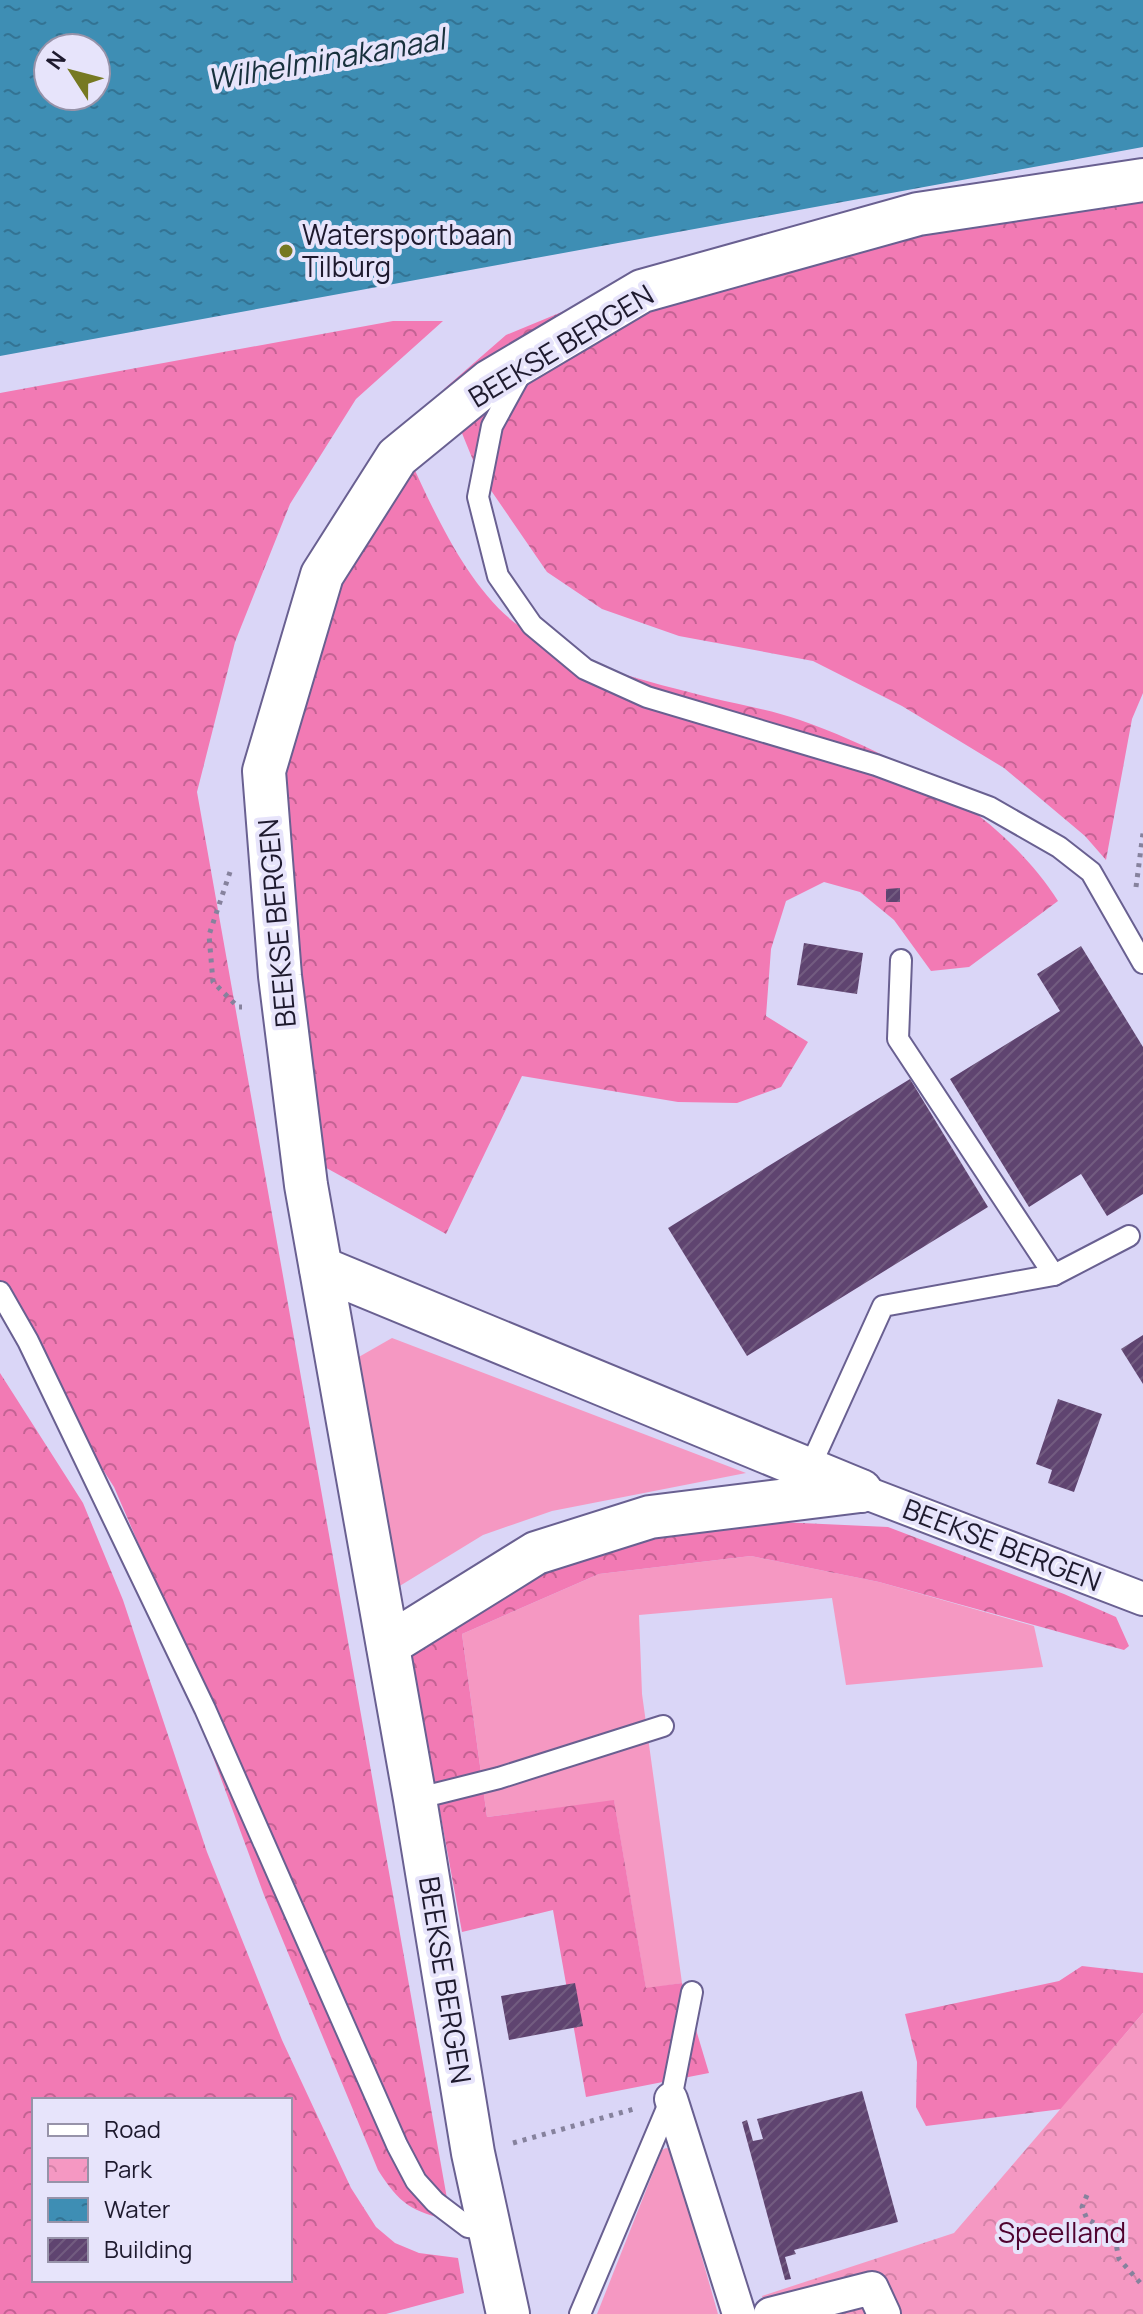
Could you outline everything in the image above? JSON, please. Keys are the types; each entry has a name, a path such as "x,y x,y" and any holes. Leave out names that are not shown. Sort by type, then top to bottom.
{"street":[{"name":"BEEKSE BERGEN","path":"508,2314 473,2153 415,1799 306,1185 280,976 264,771 322,575 397,457 490,381 642,291 918,214 1143,180"},
{"name":"BEEKSE BERGEN","path":"321,1268 861,1491 1143,1599"},
{"name":"BEEKSE BERGEN","path":"388,1645 536,1553 650,1517 861,1491"},
{"path":"671,2099 739,2314"},
{"path":"770,2314 872,2288 884,2314"}],"lane":[{"path":"529,359 492,426 478,497 498,576 532,625 585,669 647,697 876,765 989,807 1059,847 1091,872 1143,963"},
{"path":"901,960 898,1039 1054,1275"},
{"path":"809,1469 883,1306 1054,1275 1129,1236"},
{"path":"0,1292 28,1341 205,1709 397,2145 416,2181 435,2202 468,2227 489,2229"},
{"path":"415,1799 499,1778 663,1726"},
{"path":"580,2314 671,2099 692,1992"}],"path":[{"path":"1134,898 1143,833"},
{"path":"473,2153 671,2099"},
{"path":"1087,2195 1082,2207 1087,2219 1114,2234 1119,2259 1143,2286"}],"green space":[{"path":"1143,192 1143,693 1132,719 1106,860 1085,836 1004,768 902,706 813,661 679,636 602,609 547,572 477,470 444,389 506,335 598,297"},
{"path":"393,321 443,321 356,399 290,504 235,642 197,792 451,2221 408,2205 378,2170 264,1895 213,1757 168,1612 114,1487 0,1309 0,393"},
{"path":"401,440 435,513 463,562 496,606 515,623 558,649 609,670 789,716 873,750 909,769 978,814 1035,870 1058,901 969,967 931,971 894,920 860,892 824,882 786,901 771,949 766,1016 808,1042 781,1087 737,1103 678,1102 522,1076 446,1234 321,1165 289,994 284,735 307,634"},
{"path":"392,1338 746,1473 552,1511 483,1535 398,1587 357,1358"},
{"path":"0,1373 83,1503 123,1600 207,1852 282,2040 351,2188 376,2227 395,2243 419,2253 458,2258 464,2293 386,2314 0,2314"},
{"path":"779,1522 888,1527 1116,1617 1129,1646 1124,1650 879,1582 751,1556 599,1574 462,1634 487,1817 614,1800 646,1988 682,1983 709,2073 586,2097 553,1910 462,1932 408,1637 530,1571 621,1538"},
{"path":"751,1556 879,1582 1034,1626 1043,1667 846,1685 832,1598 639,1615 642,1694 682,1983 646,1989 614,1801 487,1817 462,1634 599,1574"},
{"path":"1082,1966 1143,1973 1143,2013 1062,2109 926,2126 916,2107 917,2062 905,2014 1059,1981"},
{"name":"Speelland","path":"1143,2013 1143,2314 768,2314 762,2296 954,2233"},
{"path":"671,2149 718,2314 597,2314 662,2150"}],"water":[{"name":"Watersportbaan Tilburg","path":"0,0 1143,0 1143,147 0,356"}],"building":[{"path":"900,888 900,902 886,902 886,889"},
{"path":"804,943 863,953 857,994 797,985"},
{"path":"1081,946 1143,1047 1143,1194 1107,1216 1081,1174 1029,1207 950,1079 1060,1011 1037,974"},
{"path":"910,1079 988,1207 747,1356 668,1228"},
{"path":"1143,1335 1143,1384 1121,1349"},
{"path":"1058,1399 1102,1414 1074,1492 1048,1483 1052,1470 1036,1464"},
{"path":"575,1983 583,2026 509,2040 501,1996"},
{"path":"862,2091 898,2222 794,2250 796,2254 785,2257 791,2279 785,2280 742,2122 747,2120 753,2141 763,2139 757,2119"}],"place":[{"name":"Watersportbaan Tilburg","path":"286,251"}],"water label":[{"name":"Wilhelminakanaal","path":"326,60"}]}
